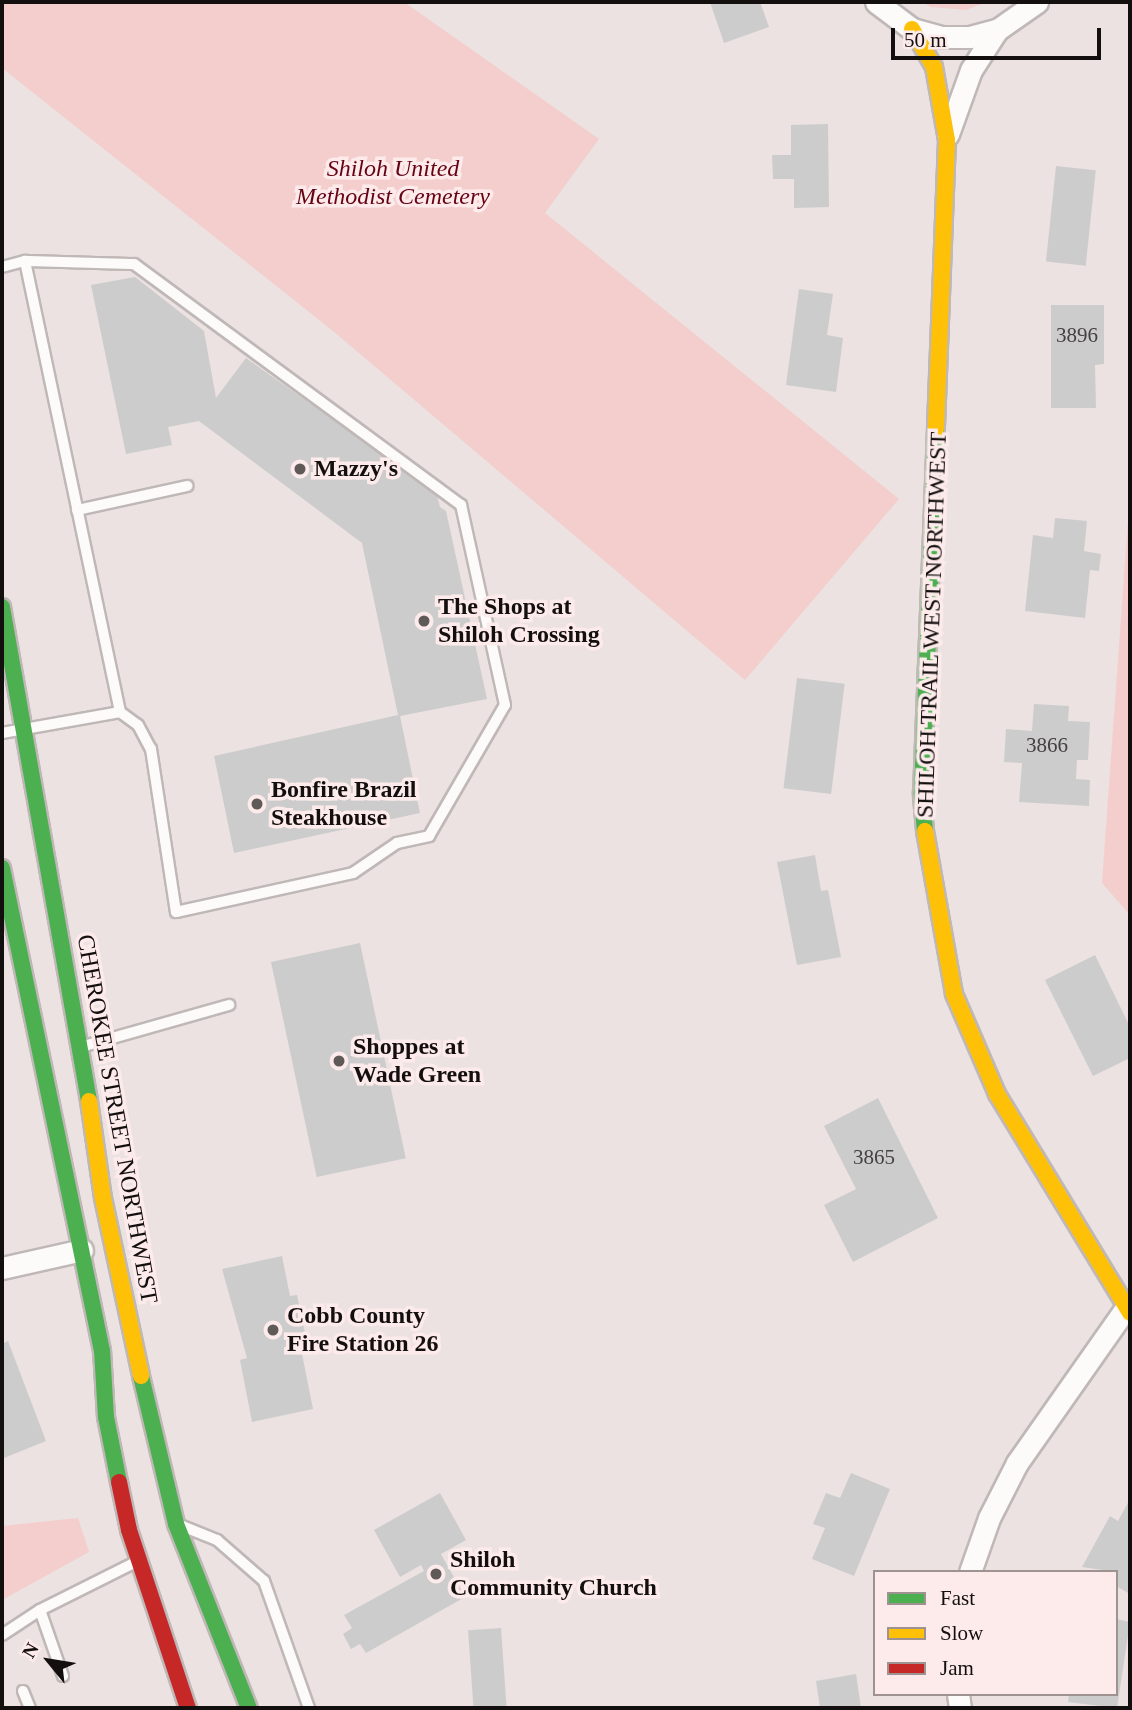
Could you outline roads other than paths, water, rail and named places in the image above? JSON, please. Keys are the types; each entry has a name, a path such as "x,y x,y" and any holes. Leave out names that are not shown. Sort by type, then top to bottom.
{"main road":[{"name":"SHILOH TRAIL WEST NORTHWEST","path":"912,29 934,67 947,140 922,793 928,866 954,994 997,1094 1128,1310"},
{"name":"CHEROKEE STREET NORTHWEST","path":"2,607 80,1047 103,1198 176,1524 249,1708"},
{"path":"2,868 102,1350 106,1418 138,1561 188,1708"}],"street":[{"path":"876,2 912,29 951,37 997,30 1037,2"},
{"name":"SHILOH TRAIL WEST NORTHWEST","path":"947,140 971,70 997,30"},
{"path":"2,1268 82,1250"},
{"path":"971,1570 989,1518 1017,1464 1128,1310"}],"lane":[{"path":"2,267 25,261 134,264 461,505 505,705 429,836 397,843 353,873 176,912 151,749 138,724 120,712 25,261"},
{"path":"77,510 187,486"},
{"path":"2,733 120,712"},
{"path":"80,1047 229,1004"},
{"path":"176,1524 217,1540 264,1581 309,1708"},
{"path":"2,1635 40,1610 138,1561"},
{"path":"40,1610 64,1676"},
{"path":"23,1691 30,1708"}],"place":[{"name":"Mazzy's","path":"300,469"},
{"name":"The Shops at Shiloh Crossing","path":"424,621"},
{"name":"Bonfire Brazil Steakhouse","path":"257,804"},
{"name":"Shoppes at Wade Green","path":"339,1061"},
{"name":"Cobb County Fire Station 26","path":"273,1330"},
{"name":"Shiloh Community Church","path":"436,1574"}],"park label":[{"name":"Shiloh United Methodist Cemetery","path":"393,183"}]}
